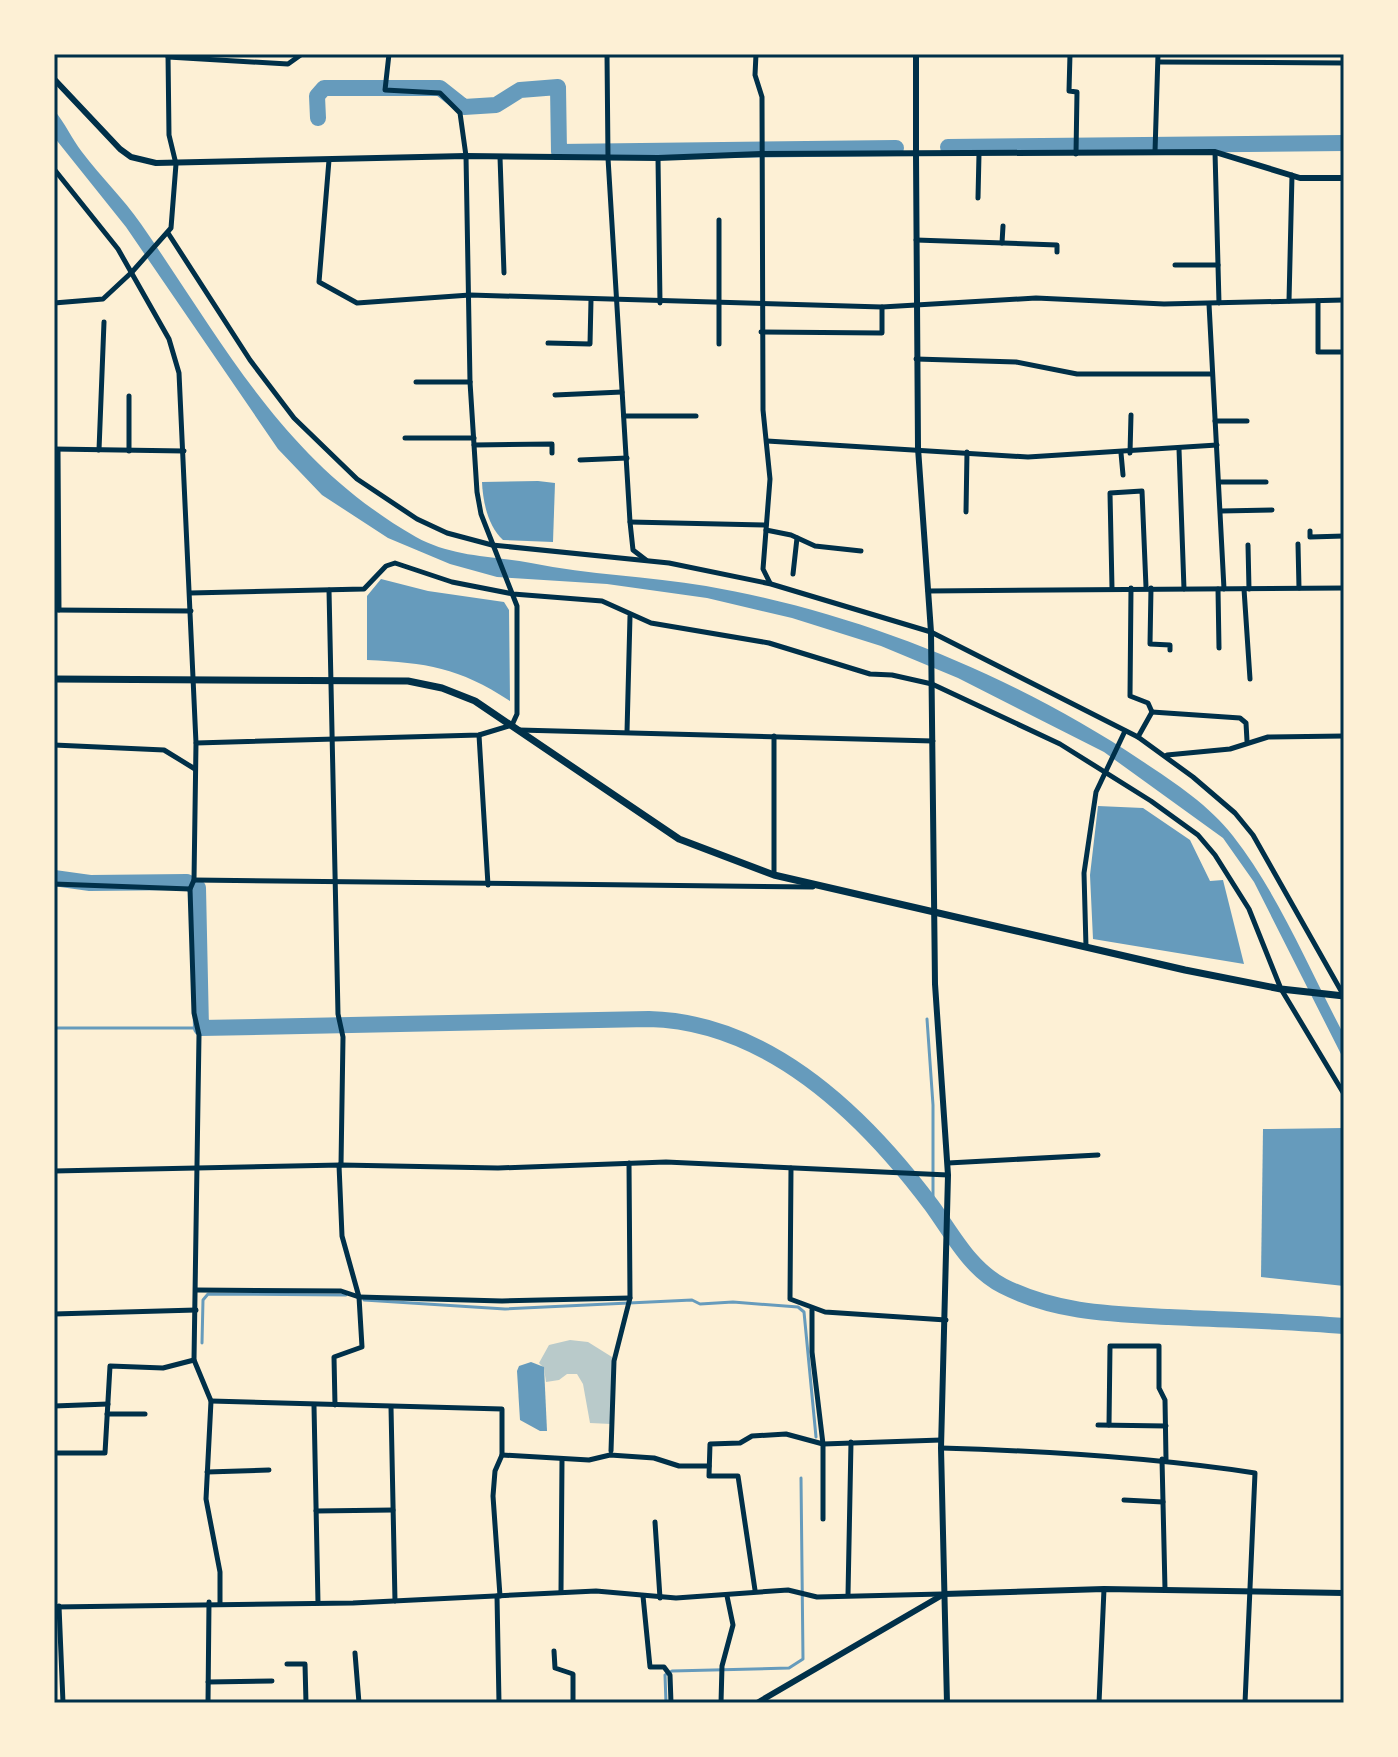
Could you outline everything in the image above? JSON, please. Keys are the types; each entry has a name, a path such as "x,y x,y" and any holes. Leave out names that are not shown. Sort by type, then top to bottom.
{"main road":[{"path":"916,54 918,448 931,634 934,914 948,1163 941,1444 947,1703"},
{"path":"54,79 131,157 144,162 176,164 466,156 658,158 761,154 1215,152 1292,175 1344,178"},
{"path":"54,679 332,679 408,681 442,688 475,701 679,839 774,875 934,914 1285,990 1342,996"},
{"path":"757,1703 944,1594 1104,1589 1344,1593"}],"street":[{"path":"389,54 385,87 427,90 448,98 460,113 466,156 470,382 479,503 518,612 515,727"},
{"path":"607,54 608,158 630,522 633,550 646,561"},
{"path":"756,54 755,75 762,97 761,332 770,479 763,569 764,577 771,584"},
{"path":"1070,54 1069,91 1077,92 1076,154"},
{"path":"1155,152 1158,54"},
{"path":"54,303 103,299 166,235 175,212 176,164 169,135 168,56 288,64 300,55"},
{"path":"1160,62 1344,63"},
{"path":"1215,152 1219,303"},
{"path":"978,198 979,154"},
{"path":"500,157 504,273"},
{"path":"658,158 660,303"},
{"path":"329,160 319,282 357,303 470,295 617,302 882,307 1036,298 1209,304 1344,300"},
{"path":"54,169 134,270 176,357 184,451 196,743 192,885 195,1018 199,1035 194,1360 211,1401 206,1510 220,1572 220,1603"},
{"path":"1289,301 1292,175"},
{"path":"719,220 719,344"},
{"path":"1002,243 1003,226"},
{"path":"166,235 250,360 294,418 357,479 417,519 447,533 492,545 646,561 771,584 931,634 1138,737 1166,755 1235,813 1253,835 1342,996"},
{"path":"916,240 1057,245 1057,252"},
{"path":"1175,265 1218,265"},
{"path":"548,343 590,344 591,300"},
{"path":"1318,301 1318,352 1344,352"},
{"path":"1209,304 1221,511 1219,648"},
{"path":"761,332 882,333 882,307"},
{"path":"99,450 104,322"},
{"path":"916,359 1016,362 1077,374 1212,374"},
{"path":"416,382 470,382"},
{"path":"555,395 622,392"},
{"path":"129,396 129,451"},
{"path":"1130,453 1131,415"},
{"path":"624,416 696,416"},
{"path":"1215,421 1247,421"},
{"path":"405,438 552,444 552,453"},
{"path":"767,441 1028,457 1130,453 1217,445"},
{"path":"1179,449 1184,589"},
{"path":"184,451 56,450 56,610 191,611"},
{"path":"966,512 967,452"},
{"path":"1121,453 1123,475"},
{"path":"580,460 627,458"},
{"path":"1220,482 1266,482"},
{"path":"1112,588 1110,493 1142,491 1150,644 1170,645 1170,650"},
{"path":"1221,511 1272,510"},
{"path":"630,522 766,528 815,546 861,551"},
{"path":"1310,531 1310,537 1344,536"},
{"path":"793,574 797,538"},
{"path":"1298,544 1299,588"},
{"path":"1248,545 1246,589 1250,679"},
{"path":"190,593 364,589 386,566 395,563 452,582 602,601 630,616 703,634 792,648 870,674 932,681 1106,770 1198,835 1215,855 1249,909 1285,990 1344,1094"},
{"path":"1131,588 1130,696 1148,703 1152,712"},
{"path":"928,591 1344,588"},
{"path":"329,590 335,883 342,1032 342,1236 359,1297 362,1347 334,1357 335,1405"},
{"path":"627,732 630,616"},
{"path":"1138,737 1152,712"},
{"path":"1152,712 1240,718 1246,723 1247,741"},
{"path":"196,743 479,735 515,727 933,741"},
{"path":"1086,947 1084,873 1096,792 1125,731"},
{"path":"479,735 488,885"},
{"path":"774,736 774,875"},
{"path":"1166,755 1230,749 1247,741 1268,737 1344,736"},
{"path":"54,745 164,750 196,769"},
{"path":"54,884 822,886"},
{"path":"948,1163 1098,1155"},
{"path":"611,1451 614,1361 630,1298 629,1163"},
{"path":"54,1171 340,1165 498,1168 629,1163 948,1175"},
{"path":"791,1168 790,1299 812,1310 946,1320"},
{"path":"196,1290 341,1291 359,1297 502,1301 630,1298"},
{"path":"54,1314 196,1310"},
{"path":"812,1310 814,1374 823,1444 823,1519"},
{"path":"1109,1425 1110,1346 1159,1346 1159,1388 1165,1400 1166,1426 1163,1502 1165,1589"},
{"path":"54,1453 105,1453 110,1366 163,1368 194,1360"},
{"path":"211,1401 502,1409 502,1455 495,1471 493,1496 499,1703"},
{"path":"54,1406 108,1404"},
{"path":"314,1406 318,1603"},
{"path":"391,1407 395,1601"},
{"path":"107,1414 145,1414"},
{"path":"1098,1425 1166,1426"},
{"path":"755,1590 738,1476 709,1476 710,1444 740,1443 752,1436 793,1435 823,1444 941,1444 1075,1452 1164,1459 1255,1473 1245,1703"},
{"path":"848,1595 851,1442"},
{"path":"502,1455 562,1460 610,1455 654,1458 679,1466 709,1466"},
{"path":"561,1592 562,1460"},
{"path":"207,1472 269,1470"},
{"path":"1124,1500 1163,1502"},
{"path":"316,1511 393,1510"},
{"path":"655,1522 660,1598"},
{"path":"1099,1703 1104,1589"},
{"path":"63,1703 56,1606 395,1601 561,1592 660,1598 727,1596 755,1590 800,1592 809,1596 944,1594"},
{"path":"643,1596 650,1667 668,1672 671,1703"},
{"path":"721,1703 722,1669 733,1625 727,1596"},
{"path":"208,1703 209,1602"},
{"path":"554,1651 555,1668 573,1674 573,1703"},
{"path":"355,1653 359,1703"},
{"path":"287,1664 305,1664 306,1703"},
{"path":"208,1682 272,1681"}],"shaded area":[{"path":"570,1340 588,1342 612,1357 611,1424 590,1423 583,1384 577,1374 567,1374 559,1380 546,1382 544,1368 539,1363 549,1345"}],"water":[{"path":"54,110 82,152 141,224 260,397 329,473 369,507 416,537 444,549 575,570 706,586 821,613 933,651 1041,701 1093,730 1191,795 1233,836 1279,907 1344,1035 1344,1060 1254,882 1223,838 1104,752 958,678 881,646 792,618 707,598 607,584 497,577 450,564 388,538 322,495 278,449 126,227 54,137"},
{"path":"482,482 555,483 553,542 503,540 487,514"},
{"path":"381,579 428,591 504,602 509,610 510,701 474,681 442,669 367,660 367,596"},
{"path":"1098,806 1143,808 1190,840 1210,881 1223,880 1244,964 1093,939 1090,875"},
{"path":"1344,1128 1344,1286 1261,1277 1263,1129"},
{"path":"531,1362 544,1367 547,1431 540,1431 520,1420 517,1371 519,1366"}],"waterway":[{"path":"318,118 317,96 324,88 440,88 464,107 496,105 520,90 558,87 559,152 896,148"},
{"path":"948,147 1344,143"},
{"path":"54,878 90,883 187,882 198,888 201,1028 649,1019 693,1024 734,1037 773,1055 844,1108 905,1172 972,1261 1003,1286 1043,1302 1105,1313 1344,1326"},
{"path":"927,1019 933,1105 933,1208"},
{"path":"54,1028 201,1028"},
{"path":"202,1343 203,1300 208,1294 346,1295"},
{"path":"364,1300 505,1309 692,1300 700,1304 733,1302 798,1307 804,1312 816,1437"},
{"path":"666,1703 665,1675 672,1671 789,1668 803,1659 801,1478"}]}
